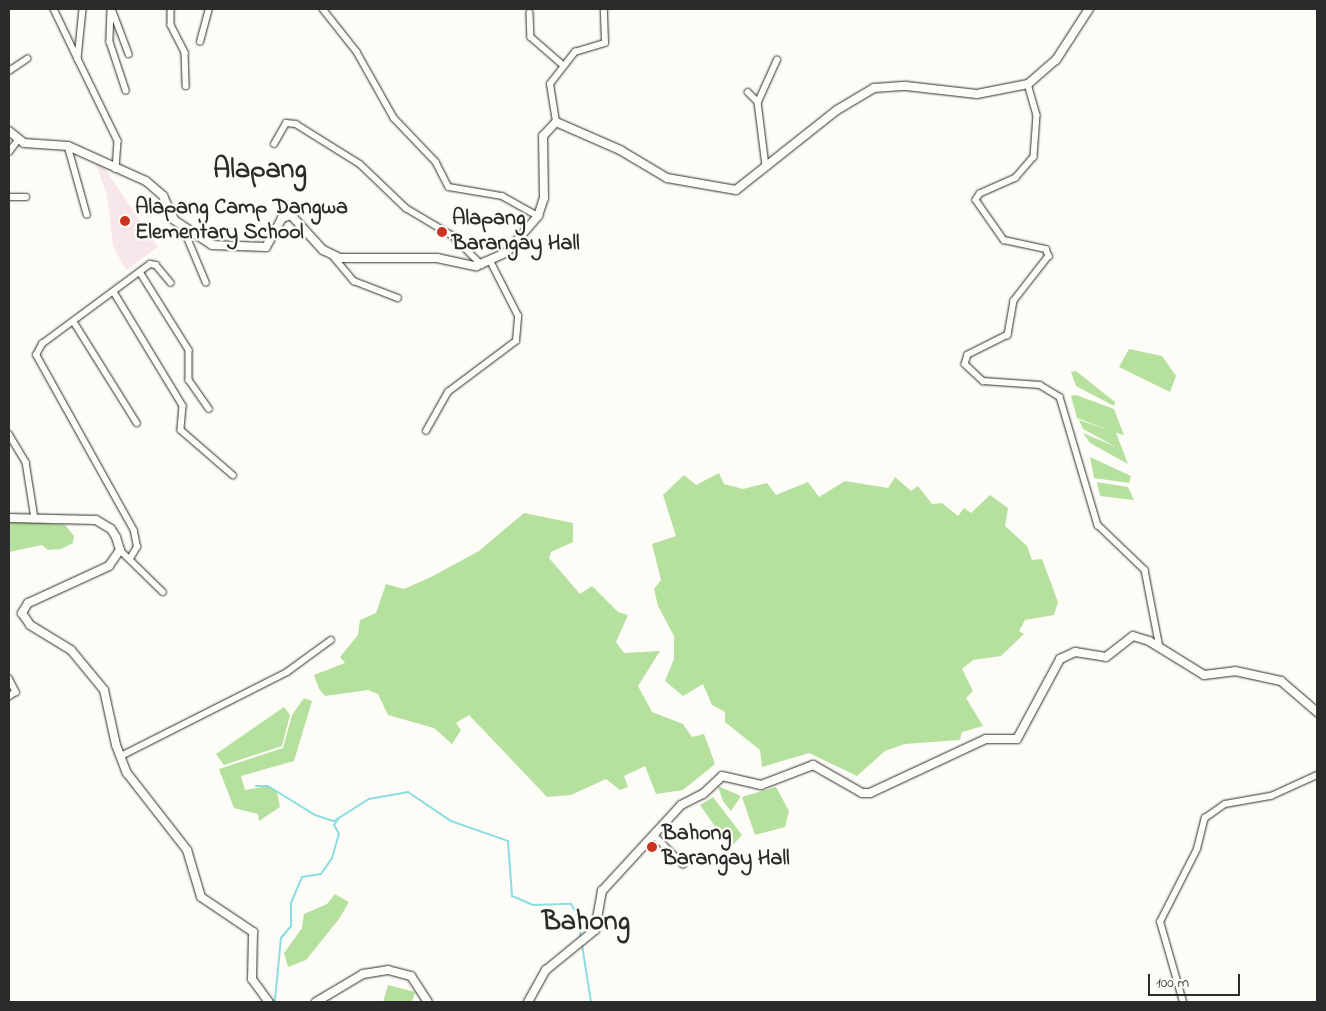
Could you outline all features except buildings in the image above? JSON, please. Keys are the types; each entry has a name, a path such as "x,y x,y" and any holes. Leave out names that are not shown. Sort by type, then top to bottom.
{"street":[{"path":"54,9 118,142 116,169"},
{"path":"78,59 83,9"},
{"path":"112,9 129,54"},
{"path":"112,9 110,42 126,90"},
{"path":"171,9 171,25 185,52 186,86"},
{"path":"200,42 209,9"},
{"path":"323,9 357,52 394,118 436,162 449,187 502,196 538,216"},
{"path":"556,122 549,88 562,64 578,50 605,43 604,9"},
{"path":"556,122 620,150 657,174 725,191 746,186 766,166 837,110 874,88 906,86 977,94 1028,84 1053,64 1089,9"},
{"path":"530,13 531,37 562,64"},
{"path":"9,71 27,59"},
{"path":"766,166 758,102 777,60"},
{"path":"1028,84 1037,116 1034,158 1016,178 980,194 976,200 1004,240 1046,249 1049,256 1014,301 1008,335 968,355 966,364 983,381 1040,385 1060,397 1098,525 1146,570 1160,648"},
{"path":"748,92 758,102"},
{"path":"333,256 381,261 437,258 482,265 491,263 518,242 538,216 544,198 543,136 556,122"},
{"path":"274,144 284,125 296,124 360,164 406,208 453,236 482,265"},
{"path":"9,131 18,140 68,146 154,187 183,227 206,282"},
{"path":"9,152 18,140"},
{"path":"68,146 87,214"},
{"path":"9,196 26,197"},
{"path":"183,227 212,245 259,248 272,243 282,218 291,216 333,256 354,280 398,298"},
{"path":"426,431 448,392 508,350 518,336 514,304 491,263"},
{"path":"130,557 137,547 134,531 36,355 42,344 140,272 154,264 171,283"},
{"path":"140,272 190,350 189,380 209,409"},
{"path":"114,292 184,406 181,430 233,475"},
{"path":"74,322 137,423"},
{"path":"9,434 26,462 35,518"},
{"path":"9,518 104,522 120,550 130,557 163,592"},
{"path":"120,550 100,572 28,603 22,613 30,625 71,650 96,678 110,702 112,730 132,782 165,818 194,863 201,898 253,932 252,979 269,1002"},
{"path":"528,1002 540,976 572,947 595,930 602,891 655,836 681,805 703,794 726,775 761,785 813,765 862,794 878,790 986,739 1020,736 1049,674 1065,655 1075,652 1106,657 1133,636 1160,648 1204,676 1235,671 1281,681 1317,712"},
{"path":"121,756 287,672 331,640"},
{"path":"9,678 16,692 9,697"},
{"path":"1183,1002 1160,922 1197,849 1205,818 1225,804 1271,796 1317,775"},
{"path":"655,836 683,864"},
{"path":"316,1002 363,974 388,970 411,976 428,1002"}],"shaded area":[{"name":"Alapang Camp Dangwa Elementary School","path":"96,164 102,165 158,247 126,270 113,246 107,195"}],"green space":[{"path":"1129,349 1162,356 1176,376 1170,392 1119,367"},
{"path":"1076,371 1115,402 1114,406 1076,386 1071,372"},
{"path":"1076,395 1114,409 1124,435 1116,433 1128,464 1090,443 1083,433 1116,447 1083,429 1079,420 1111,431 1077,418 1071,396"},
{"path":"1090,457 1131,476 1129,483 1094,478"},
{"path":"719,473 724,484 743,489 767,483 776,495 808,482 819,497 845,481 888,488 895,477 911,491 918,486 932,504 942,503 958,516 964,508 971,513 990,495 1008,508 1005,526 1027,546 1032,560 1042,559 1058,602 1054,615 1025,620 1019,631 1024,634 1001,656 973,660 962,669 973,691 966,698 983,726 962,732 960,740 905,744 885,751 857,776 809,753 762,767 760,750 725,722 725,712 712,705 703,684 683,696 665,681 674,659 674,636 658,606 654,589 661,580 652,544 676,536 663,495 684,475 696,485"},
{"path":"1097,482 1128,487 1134,500 1100,496"},
{"path":"524,513 573,523 573,542 551,552 549,558 580,594 592,586 618,612 628,615 616,642 624,653 660,651 638,686 652,712 683,724 692,737 704,734 715,764 683,790 656,794 645,766 624,776 628,787 620,790 606,779 571,795 547,797 469,715 456,723 461,730 452,744 434,728 388,715 378,694 368,690 325,696 319,689 314,675 345,663 340,657 358,635 360,620 376,613 386,584 404,589 431,577 479,551"},
{"path":"9,520 65,525 74,536 73,543 61,549 48,550 42,545 9,552"},
{"path":"304,698 312,701 294,761 241,776 245,790 268,786 277,792 280,807 259,821 258,814 234,808 219,769 283,748 292,715"},
{"path":"284,707 290,715 282,746 224,765 216,754"},
{"path":"718,786 741,796 731,811 723,801"},
{"path":"776,787 789,811 785,827 755,835 742,797"},
{"path":"713,797 742,835 730,848 700,805"},
{"path":"335,894 349,902 339,919 306,960 288,967 284,953 302,928 304,914 327,904"},
{"path":"388,985 415,992 412,1002 383,1002"}],"waterway":[{"path":"256,786 268,786 315,815 334,821 369,799 408,792 451,821 508,841 512,896 533,905 571,904 581,920 580,940"},
{"path":"271,1001 275,1000 281,938 291,926 291,903 302,877 321,874 332,858 339,834 334,825 339,818"},
{"path":"582,945 591,1002"}],"place":[{"name":"Alapang Camp Dangwa Elementary School","path":"125,221"},
{"name":"Alapang Barangay Hall","path":"442,232"},
{"name":"Bahong Barangay Hall","path":"652,847"}],"district":[{"name":"Alapang","path":"260,171"},
{"name":"Bahong","path":"586,923"}]}
